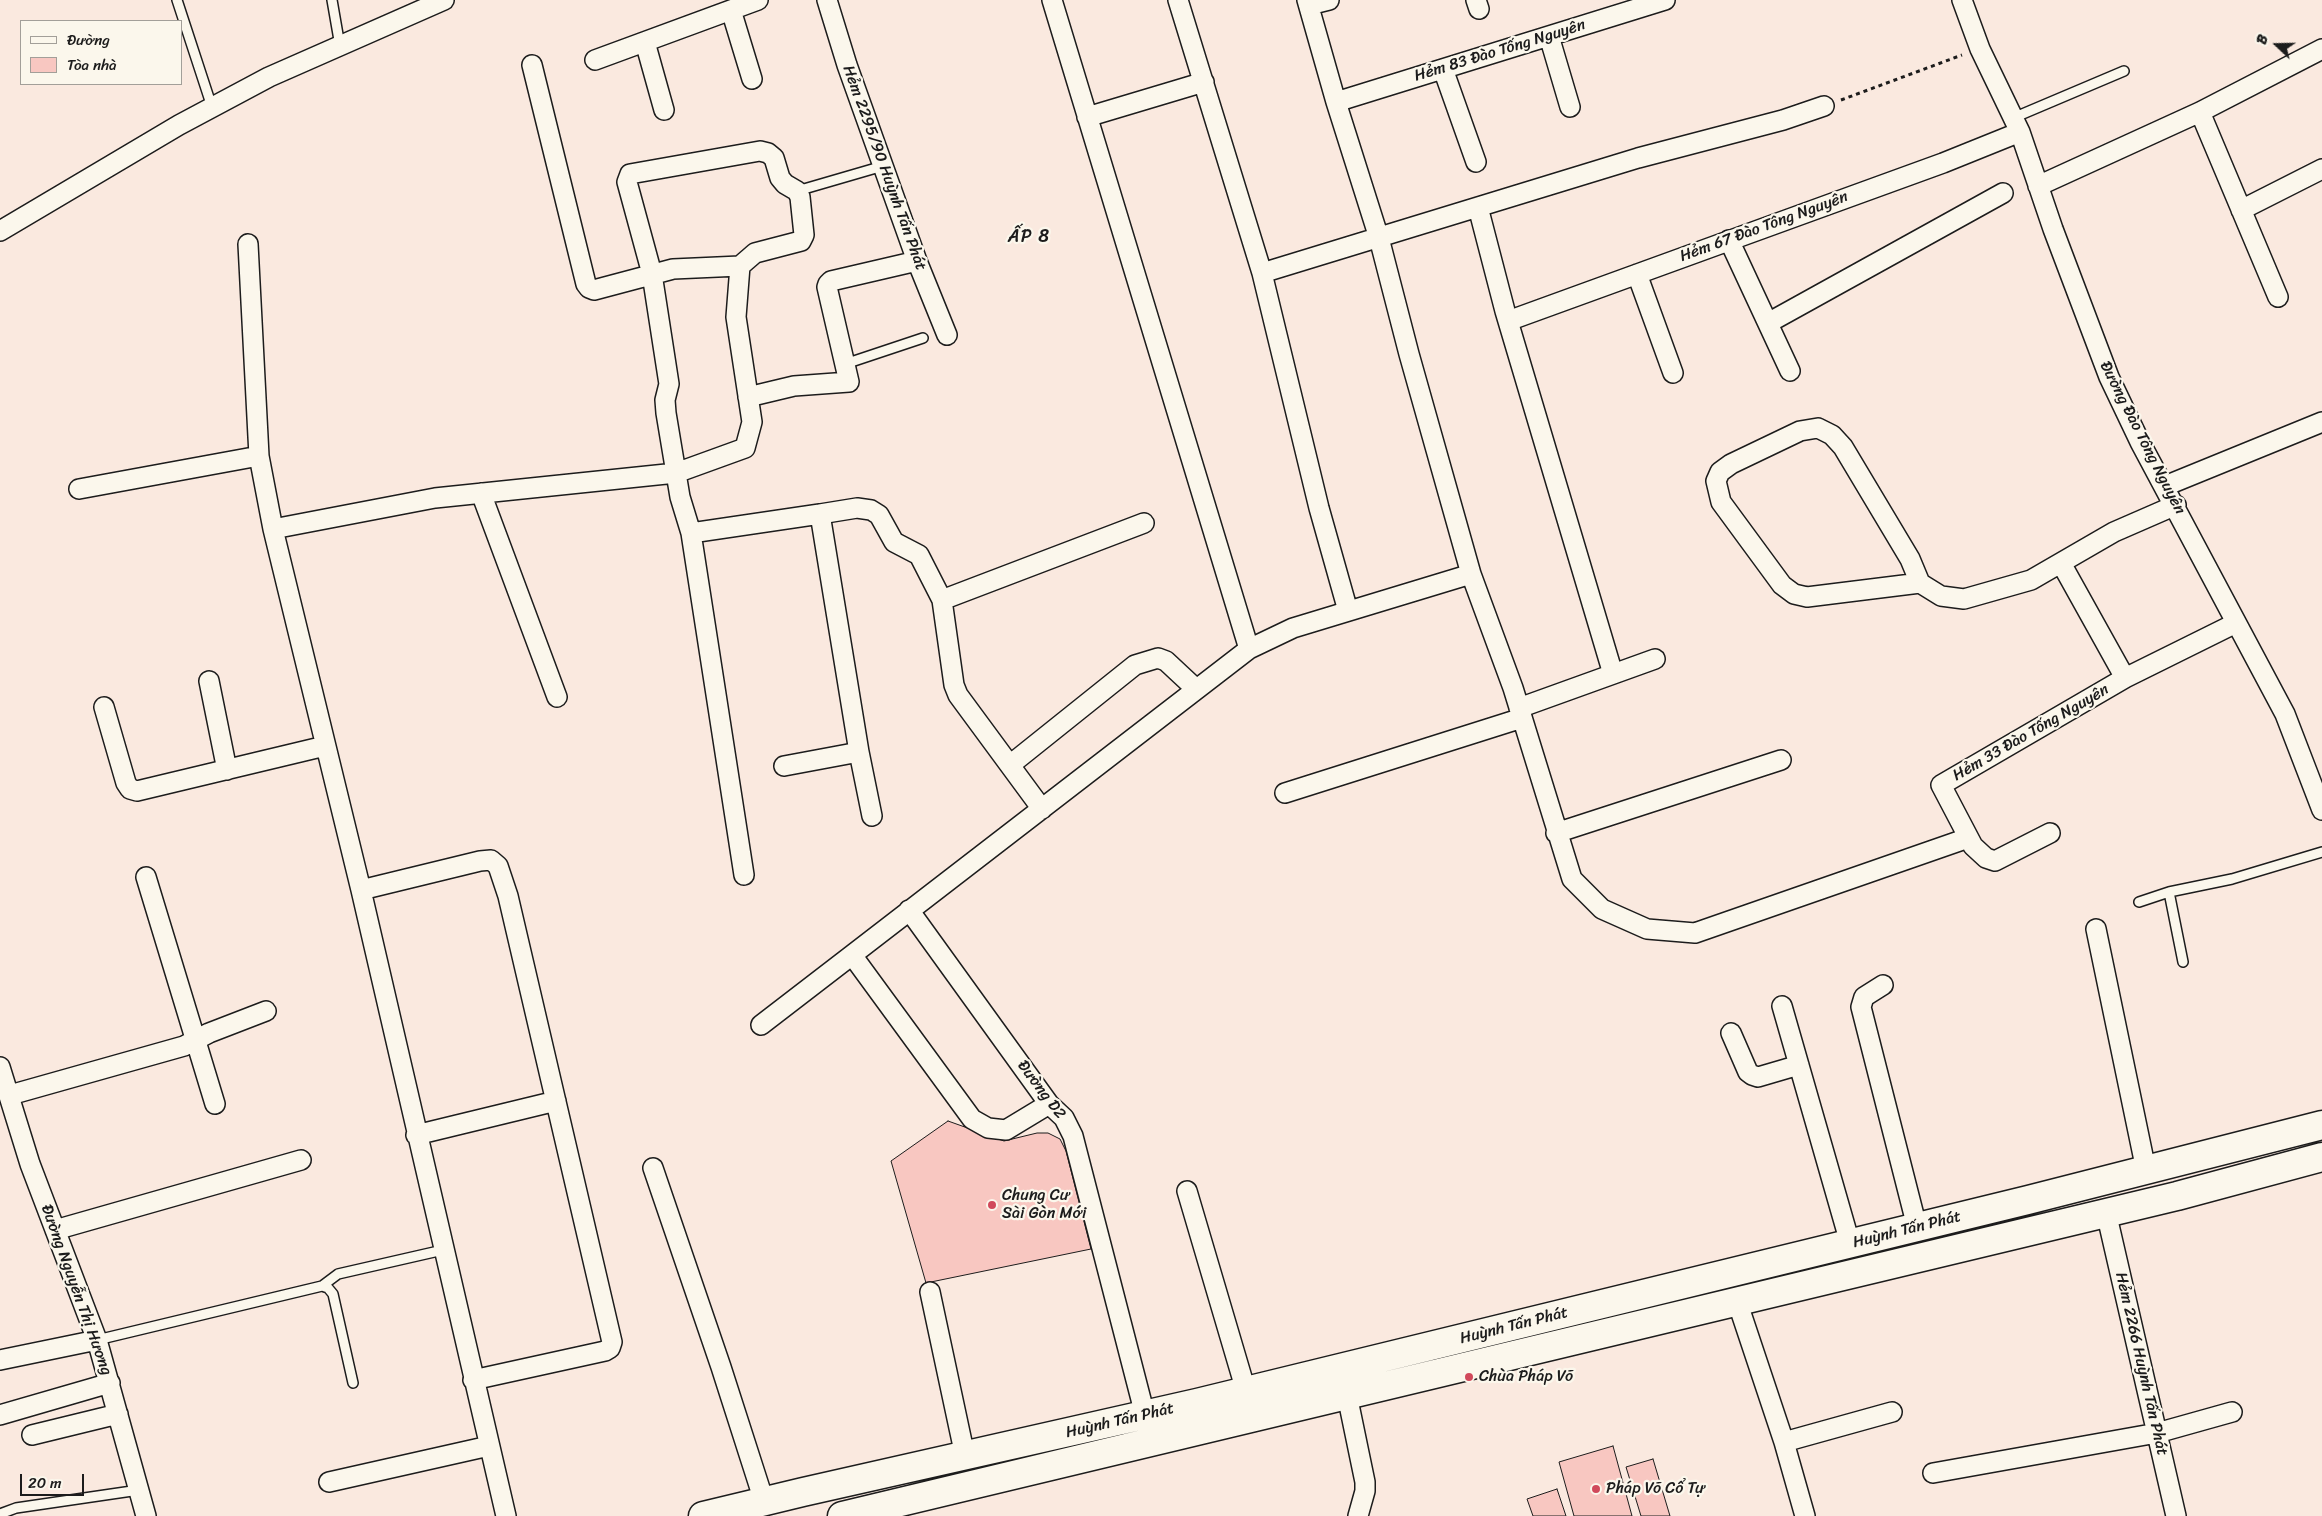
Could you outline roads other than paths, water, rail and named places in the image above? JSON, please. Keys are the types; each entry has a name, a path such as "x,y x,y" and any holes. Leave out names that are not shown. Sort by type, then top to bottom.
{"main road":[{"name":"Huỳnh Tấn Phát","path":"703,1516 1246,1391 1850,1244 2322,1125"},
{"name":"Huỳnh Tấn Phát","path":"842,1516 2106,1212 2322,1157"},
{"path":"1520,1324 1526,1352"}],"street":[{"path":"0,230 212,107 269,77 444,0"},
{"path":"595,60 758,0"},
{"name":"Hẻm 2295/90 Huỳnh Tấn Phát","path":"827,0 847,65 917,261 947,335"},
{"path":"1052,0 1249,649"},
{"path":"1178,0 1262,273 1319,508 1348,611"},
{"path":"1329,0 1308,2 1336,102 1379,238 1411,363 1471,574 1521,713 1556,833 1572,879 1602,909 1647,929 1695,933 1968,838"},
{"name":"Hẻm 83 Đào Tống Nguyên","path":"1336,102 1665,0"},
{"name":"Đường Đào Tông Nguyên","path":"1962,0 1980,49 2016,125 2109,377 2285,714 2322,810"},
{"path":"730,10 752,79"},
{"path":"1549,36 1570,107"},
{"path":"645,42 664,110"},
{"path":"2038,186 2200,112 2322,49"},
{"path":"532,65 586,284 594,290 652,274 673,268 740,266 755,253 803,239 800,197 797,191 785,184 780,178 774,158 768,153 760,151 630,174 626,182 652,274 669,384 665,400 676,473 691,533 744,875"},
{"path":"1443,69 1476,162"},
{"path":"1087,117 1204,82"},
{"path":"1262,273 1638,158 1783,120 1824,106"},
{"path":"2200,112 2278,297"},
{"name":"Hẻm 67 Đào Tông Nguyên","path":"1508,321 1944,163 2016,125"},
{"path":"2241,210 2322,169"},
{"path":"1768,323 2003,193"},
{"path":"1478,207 1508,321 1614,674"},
{"path":"1729,240 1790,371"},
{"path":"248,244 259,456 273,529 361,890 416,1135 506,1516"},
{"path":"748,397 794,386 849,382 827,287 828,284 831,281 917,261"},
{"path":"273,529 435,498 676,473 746,448 752,422 736,317 740,266"},
{"path":"1637,274 1673,373"},
{"path":"2165,486 2322,422"},
{"path":"1920,583 1807,597 1794,594 1782,584 1721,502 1716,482 1720,472 1731,464 1800,431 1818,428 1832,435 1843,447 1910,559 1920,583 1941,596 1964,599 2031,580 2114,532 2176,505"},
{"path":"79,489 259,456"},
{"path":"481,493 557,697"},
{"path":"691,533 857,508 871,510 879,516 894,542 919,555 942,600 954,685 958,695 1042,809"},
{"path":"820,514 859,752 872,816"},
{"path":"942,600 1144,523"},
{"path":"2061,563 2125,678"},
{"path":"761,1025 1249,649 1293,628 1471,574"},
{"name":"Hẻm 33 Đào Tống Nguyên","path":"2050,833 1995,861 1986,858 1973,846 1968,838 1941,785 2125,678 2236,623"},
{"path":"1010,765 1134,665 1158,658 1166,661 1196,689"},
{"path":"1285,794 1521,713 1655,659"},
{"path":"209,682 227,770"},
{"path":"104,707 126,783 130,789 136,791 325,746"},
{"path":"784,766 859,752"},
{"path":"1556,833 1781,760"},
{"path":"361,890 480,861 492,860 498,866 508,896 612,1342 610,1348 605,1352 473,1380"},
{"path":"146,877 215,1104"},
{"name":"Đường D2","path":"910,910 1049,1104 1064,1118 1073,1136 1145,1415"},
{"path":"2096,929 2146,1170"},
{"path":"852,955 972,1119 988,1128 1006,1130 1049,1104"},
{"path":"1883,985 1864,997 1861,1007 1917,1227"},
{"path":"1782,1006 1850,1244"},
{"path":"10,1095 195,1041 209,1033 266,1011"},
{"path":"1731,1033 1748,1072 1752,1075 1758,1077 1799,1065"},
{"name":"Đường Nguyễn Thị Hương","path":"0,1067 30,1164 98,1340 146,1516"},
{"path":"416,1135 556,1101"},
{"path":"55,1230 300,1160"},
{"path":"653,1168 721,1367 764,1501"},
{"path":"1187,1191 1246,1391"},
{"name":"Hẻm 2266 Huỳnh Tấn Phát","path":"2106,1212 2176,1516"},
{"path":"930,1292 965,1456"},
{"path":"1736,1301 1784,1442 1805,1516"},
{"path":"0,1360 98,1340"},
{"path":"0,1415 110,1383"},
{"path":"1348,1395 1365,1482 1365,1491 1358,1516"},
{"path":"1784,1442 1892,1412"},
{"path":"1933,1473 2157,1433 2232,1412"},
{"path":"32,1435 118,1414"},
{"path":"329,1482 489,1446"}],"lane":[{"path":"177,0 212,107"},
{"path":"332,0 340,46"},
{"path":"2016,125 2124,71"},
{"path":"797,191 883,166"},
{"path":"845,364 923,338"},
{"path":"2139,902 2169,892 2232,879 2322,852"},
{"path":"2169,892 2183,962"},
{"path":"98,1340 322,1286 338,1274 443,1250"},
{"path":"322,1286 328,1288 333,1294 354,1383"},
{"path":"0,1514 16,1508 139,1490"}],"place":[{"name":"Chung Cư Sài Gòn Mới","path":"992,1205"},
{"name":"Chùa Pháp Võ","path":"1469,1377"},
{"name":"Pháp Võ Cổ Tự","path":"1596,1489"}],"district":[{"name":"ẤP 8","path":"1029,237"}]}
